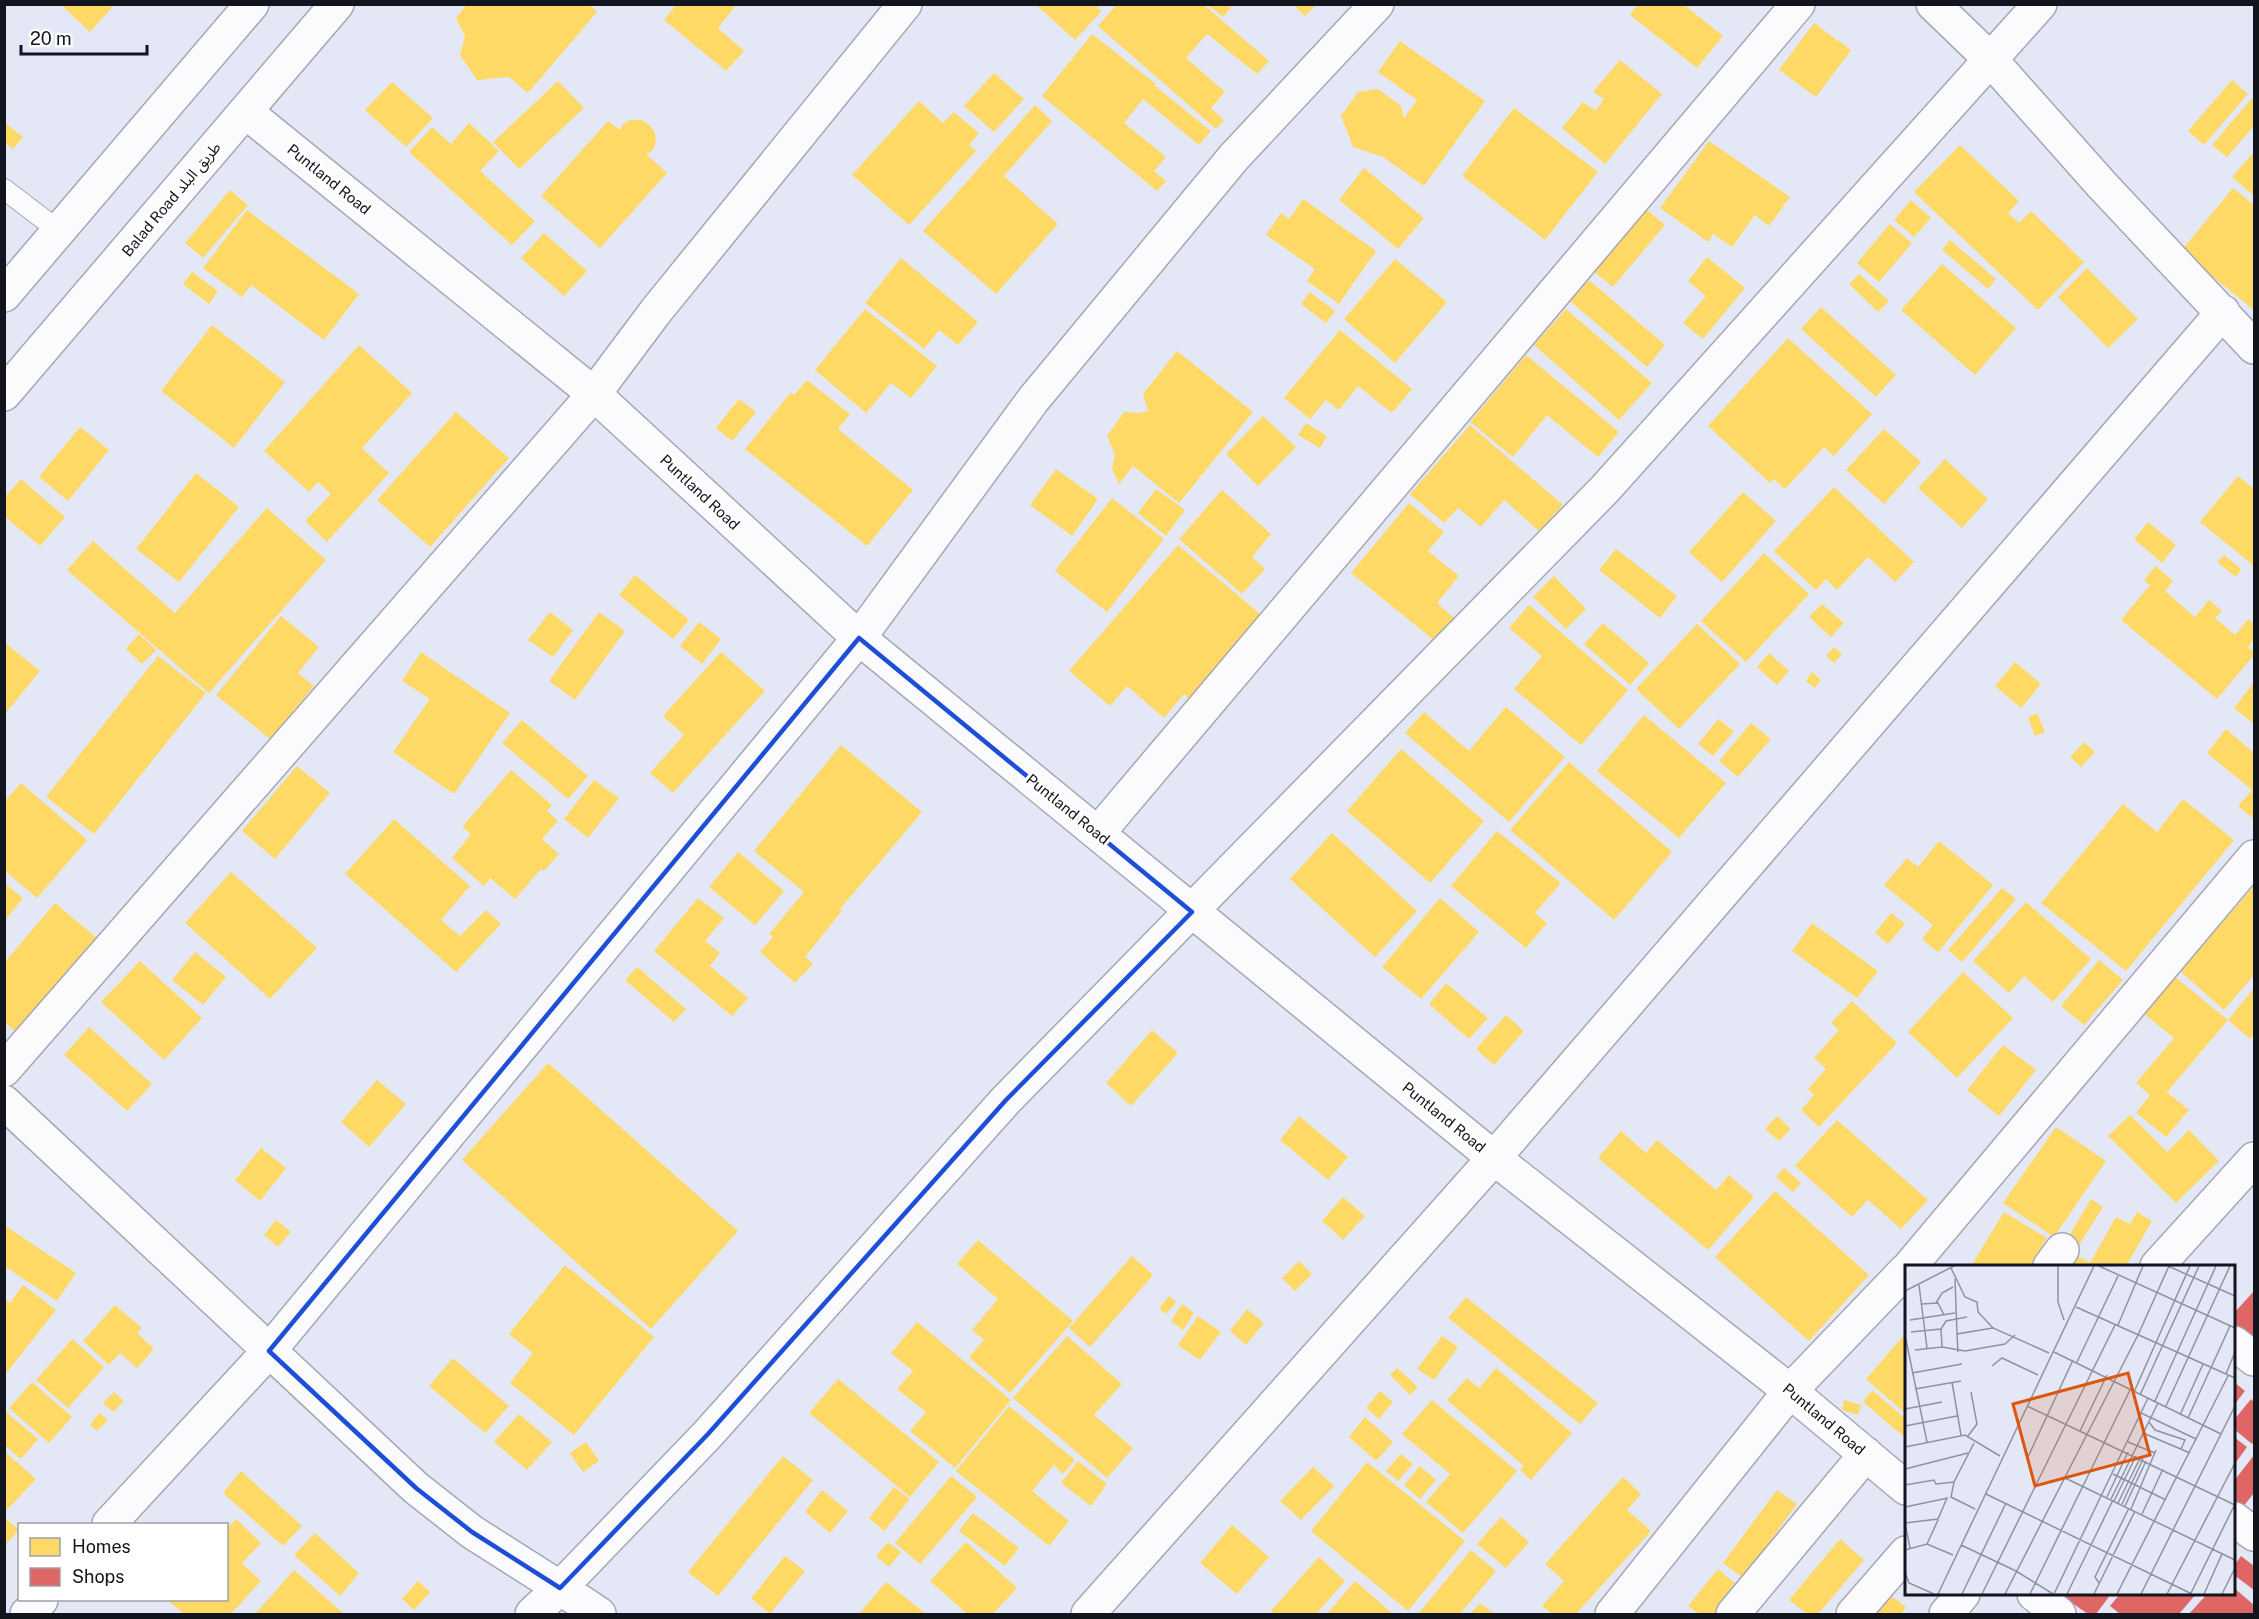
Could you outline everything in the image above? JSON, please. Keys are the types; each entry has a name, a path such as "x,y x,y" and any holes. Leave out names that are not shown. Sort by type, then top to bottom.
{"main road":[{"path":"4,295 252,4"},
{"name":"Balad Road طريق البلد","path":"4,394 337,4"},
{"path":"4,1070 594,394 656,311 905,4"},
{"path":"110,1523 269,1351 859,638 1033,400 1234,157 1377,4"},
{"path":"1098,833 1798,4"},
{"path":"1933,4 1990,59 2102,185 2254,347"},
{"path":"532,1614 560,1588 708,1434 1006,1100 1605,489 2040,4"},
{"name":"Puntland Road","path":"246,111 594,394 859,638 1494,1158 1791,1391 1905,1487"},
{"path":"1088,1614 1494,1158 2223,312"},
{"path":"1917,1265 2254,857"},
{"path":"4,1102 416,1488 472,1532 599,1614"},
{"path":"2158,1265 2252,1168"},
{"path":"1612,1614 1791,1391 1905,1277"},
{"path":"2235,1344 2254,1359"},
{"path":"1733,1614 1866,1454"},
{"path":"2235,1520 2254,1534"},
{"path":"1853,1614 1905,1554"},
{"path":"1946,1614 1962,1595"},
{"path":"27,1614 38,1601"}],"lane":[{"path":"4,189 59,231"}],"highlighted area":[{"path":"859,638 1192,912 1006,1100 708,1434 560,1588 472,1532 416,1488 269,1351"}],"building: Homes":[{"path":"60,4 115,4 90,32"},
{"path":"467,4 589,4 597,12 528,93 509,77 477,80 460,55 465,36 456,18"},
{"path":"677,4 737,4 718,28 744,51 726,71 664,20"},
{"path":"1035,4 1100,4 1097,8 1102,11 1075,40"},
{"path":"1117,4 1203,4 1269,61 1257,74 1207,34 1186,58 1225,92 1211,108 1224,120 1216,129 1098,26"},
{"path":"1292,4 1317,4 1305,16"},
{"path":"1638,4 1683,4 1723,36 1697,68 1630,15"},
{"path":"1208,5 1233,5 1223,17"},
{"path":"1814,23 1851,50 1816,97 1779,70"},
{"path":"1092,34 1211,131 1199,145 1143,99 1124,123 1166,157 1154,171 1166,181 1157,191 1042,96"},
{"path":"1400,41 1485,101 1424,186 1383,157 1353,147 1341,116 1358,92 1378,89 1401,106 1404,118 1417,100 1378,72"},
{"path":"1620,60 1662,94 1605,164 1562,128 1583,102 1595,111 1604,99 1593,92"},
{"path":"994,73 1024,99 994,132 964,106"},
{"path":"2232,80 2248,94 2204,145 2188,131"},
{"path":"558,81 584,108 519,169 493,142"},
{"path":"392,82 433,118 406,147 365,110"},
{"path":"2252,98 2254,126 2227,157 2212,145"},
{"path":"919,101 943,123 954,112 979,133 969,145 976,151 909,225 852,175"},
{"path":"1035,105 1052,121 1004,176 1058,224 996,294 923,231"},
{"path":"1514,108 1598,172 1545,240 1462,176"},
{"path":"630,120 641,120 649,124 655,133 656,143 651,152 646,154 667,173 600,248 541,196 608,121 620,130 622,125"},
{"path":"4,122 23,137 13,149 4,142"},
{"path":"469,123 499,151 480,171 535,221 512,245 409,152 432,127 451,144"},
{"path":"1709,141 1790,197 1769,226 1755,215 1732,247 1713,234 1708,242 1660,208"},
{"path":"1960,145 2019,201 2008,213 2019,223 2031,211 2084,262 2038,310 1914,192"},
{"path":"2254,152 2254,196 2232,177"},
{"path":"1364,168 1424,218 1398,249 1339,200"},
{"path":"2233,188 2254,205 2254,310 2181,251"},
{"path":"230,190 248,205 203,258 185,243"},
{"path":"1303,199 1376,251 1339,304 1307,281 1315,269 1266,235 1281,213 1289,219"},
{"path":"1911,200 1931,218 1914,237 1894,220"},
{"path":"1641,205 1665,225 1613,287 1588,267"},
{"path":"247,210 359,294 324,340 251,285 242,297 203,268"},
{"path":"1890,224 1912,243 1879,282 1857,263"},
{"path":"544,233 587,271 564,296 521,258"},
{"path":"1950,240 1996,279 1988,289 1942,250"},
{"path":"1707,257 1745,288 1703,339 1683,323 1706,296 1688,281"},
{"path":"901,258 978,322 958,345 939,330 924,349 865,303"},
{"path":"1395,259 1447,302 1395,363 1344,319"},
{"path":"1942,264 2016,328 1975,375 1901,310"},
{"path":"2087,268 2138,319 2108,348 2058,297"},
{"path":"192,272 218,291 209,304 183,284"},
{"path":"1859,274 1889,301 1878,312 1849,284"},
{"path":"1589,280 1665,345 1647,367 1570,301"},
{"path":"1310,292 1335,311 1326,323 1301,304"},
{"path":"1821,307 1896,375 1876,397 1801,329"},
{"path":"865,309 937,366 911,398 891,383 866,413 815,370"},
{"path":"1566,309 1652,383 1619,420 1534,345"},
{"path":"212,325 285,382 234,448 161,391"},
{"path":"1340,330 1412,389 1392,413 1358,386 1339,410 1326,400 1310,419 1284,398"},
{"path":"1788,338 1872,414 1834,456 1824,447 1785,489 1774,479 1770,483 1708,426"},
{"path":"359,345 412,393 362,448 389,473 327,542 305,521 331,494 318,482 309,492 264,451"},
{"path":"1177,351 1253,412 1179,503 1133,466 1119,484 1112,469 1115,455 1107,436 1124,412 1148,411 1143,394"},
{"path":"1526,355 1619,432 1598,457 1547,415 1513,457 1470,422"},
{"path":"807,380 850,414 838,429 913,490 867,546 745,449 791,392 794,395"},
{"path":"739,399 756,412 732,441 716,428"},
{"path":"456,412 509,458 430,547 377,500"},
{"path":"1263,416 1296,447 1258,486 1226,454"},
{"path":"1306,423 1327,436 1320,448 1298,435"},
{"path":"1470,425 1563,505 1539,531 1504,500 1481,527 1458,508 1444,523 1410,494"},
{"path":"80,427 109,450 68,501 39,477"},
{"path":"1884,429 1921,462 1884,504 1846,470"},
{"path":"1945,459 1988,499 1962,528 1918,488"},
{"path":"1056,469 1098,499 1072,536 1030,505"},
{"path":"196,473 239,507 179,582 136,549"},
{"path":"2238,476 2254,489 2254,566 2200,522"},
{"path":"21,479 65,517 40,546 4,516 4,498"},
{"path":"1834,487 1914,562 1895,582 1868,557 1837,590 1826,579 1816,590 1774,551"},
{"path":"1156,489 1185,510 1166,536 1138,513"},
{"path":"1222,490 1271,534 1252,557 1265,569 1242,594 1179,539"},
{"path":"1743,492 1776,521 1722,582 1689,552"},
{"path":"1112,498 1164,539 1107,612 1055,571"},
{"path":"1409,503 1444,532 1428,551 1459,576 1437,603 1454,618 1435,641 1351,573"},
{"path":"267,508 326,560 209,693 67,570 93,541 175,613"},
{"path":"2148,522 2176,545 2162,563 2134,539"},
{"path":"1178,545 1266,619 1194,704 1184,694 1164,718 1127,686 1110,706 1069,671"},
{"path":"1616,549 1677,596 1660,618 1599,570"},
{"path":"1764,553 1809,594 1746,662 1701,621"},
{"path":"2224,555 2241,569 2236,577 2217,562"},
{"path":"2156,566 2173,581 2165,591 2195,617 2209,600 2222,611 2215,618 2235,635 2248,619 2254,624 2254,639 2248,647 2254,655 2217,699 2121,620 2150,585 2144,580"},
{"path":"635,575 689,620 673,639 619,595"},
{"path":"1554,576 1586,609 1566,629 1533,597"},
{"path":"1822,604 1844,623 1831,637 1809,617"},
{"path":"1529,605 1628,690 1581,745 1514,689 1542,656 1509,628"},
{"path":"550,612 573,630 553,657 528,640"},
{"path":"599,612 625,631 575,700 549,681"},
{"path":"281,616 319,647 298,673 314,686 270,739 216,695"},
{"path":"699,622 721,639 702,664 680,646"},
{"path":"1603,623 1649,663 1630,685 1584,644"},
{"path":"1697,624 1740,664 1679,729 1636,689"},
{"path":"139,634 156,650 142,664 126,649"},
{"path":"4,642 40,671 4,715"},
{"path":"1834,647 1842,654 1834,663 1826,656"},
{"path":"421,652 510,713 454,794 393,752 430,699 402,681"},
{"path":"721,652 765,691 673,793 650,773 684,735 663,716"},
{"path":"1769,653 1789,671 1777,685 1757,667"},
{"path":"158,656 206,693 94,834 46,797"},
{"path":"2015,662 2041,684 2021,708 1995,686"},
{"path":"1812,672 1821,680 1815,688 1806,681"},
{"path":"2254,682 2254,724 2234,708"},
{"path":"1506,707 1565,757 1509,822 1405,733 1424,712 1469,751"},
{"path":"2037,713 2045,732 2035,736 2028,717"},
{"path":"1644,715 1726,783 1679,838 1597,771"},
{"path":"1718,719 1734,731 1713,756 1698,744"},
{"path":"522,720 588,776 568,799 502,743"},
{"path":"1751,723 1771,739 1738,777 1719,761"},
{"path":"2226,729 2254,753 2254,819 2238,806 2252,790 2207,753"},
{"path":"2084,742 2095,752 2081,767 2070,757"},
{"path":"841,745 922,812 840,909 842,911 805,957 813,964 795,983 760,952 773,937 769,934 804,892 754,851"},
{"path":"1401,749 1484,821 1430,883 1347,811"},
{"path":"1569,762 1672,852 1614,920 1510,830"},
{"path":"297,766 330,793 275,859 242,831"},
{"path":"511,770 552,805 547,811 558,821 542,839 559,854 544,871 541,869 515,899 490,878 484,886 452,858 471,834 462,827"},
{"path":"594,780 619,798 588,838 564,819"},
{"path":"21,783 87,840 37,898 4,870 4,802"},
{"path":"2183,799 2234,840 2126,971 2041,903 2123,804 2157,832"},
{"path":"394,819 470,886 441,920 460,936 486,910 501,924 456,972 345,874"},
{"path":"1497,831 1561,883 1535,913 1547,923 1526,948 1451,886"},
{"path":"1332,833 1417,911 1375,957 1290,879"},
{"path":"1939,841 1993,885 1938,952 1922,939 1933,925 1884,885 1907,858 1918,867"},
{"path":"738,852 784,891 755,925 709,887"},
{"path":"231,872 317,948 270,999 185,923"},
{"path":"4,883 23,898 4,922"},
{"path":"2254,886 2254,975 2224,1010 2180,971"},
{"path":"2002,888 2016,899 1962,962 1948,950"},
{"path":"698,898 724,918 705,941 720,953 710,966 748,998 732,1016 654,951"},
{"path":"1440,898 1479,932 1421,999 1382,967"},
{"path":"2026,902 2091,959 2053,1002 2024,976 2009,993 1973,961"},
{"path":"55,903 104,944 25,1039 4,1022 4,963"},
{"path":"1891,913 1905,924 1888,944 1875,933"},
{"path":"1812,923 1878,971 1857,998 1792,951"},
{"path":"195,952 226,977 203,1005 172,980"},
{"path":"2099,960 2123,980 2084,1025 2061,1006"},
{"path":"140,961 202,1018 164,1060 101,1002"},
{"path":"637,967 686,1009 674,1022 625,980"},
{"path":"1963,972 2013,1018 1957,1078 1908,1032"},
{"path":"2174,976 2228,1020 2167,1092 2189,1110 2166,1137 2136,1113 2150,1095 2136,1083 2174,1038 2143,1013"},
{"path":"1446,983 1488,1018 1469,1039 1429,1004"},
{"path":"2254,988 2254,1034 2250,1039 2228,1020"},
{"path":"1852,1001 1897,1043 1819,1127 1801,1110 1814,1095 1808,1089 1826,1069 1814,1058 1839,1030 1831,1023"},
{"path":"1506,1015 1524,1031 1494,1065 1476,1049"},
{"path":"89,1027 152,1084 127,1111 64,1055"},
{"path":"1152,1030 1178,1053 1131,1106 1106,1083"},
{"path":"2003,1045 2036,1070 1999,1116 1967,1090"},
{"path":"548,1063 738,1231 651,1329 462,1160"},
{"path":"377,1080 406,1104 369,1147 341,1122"},
{"path":"2130,1115 2167,1152 2189,1130 2219,1161 2176,1203 2108,1136"},
{"path":"1299,1116 1348,1157 1328,1180 1280,1140"},
{"path":"1777,1116 1791,1129 1779,1141 1765,1129"},
{"path":"1837,1120 1928,1200 1901,1229 1868,1200 1852,1217 1795,1166"},
{"path":"2056,1127 2106,1161 2054,1237 2003,1203"},
{"path":"1621,1131 1646,1153 1657,1140 1716,1190 1729,1175 1754,1197 1708,1250 1598,1158"},
{"path":"261,1148 286,1168 260,1201 235,1180"},
{"path":"1784,1168 1801,1183 1793,1192 1776,1177"},
{"path":"1775,1191 1869,1275 1809,1341 1715,1257"},
{"path":"1343,1197 1365,1216 1343,1240 1322,1221"},
{"path":"2091,1199 2103,1207 2078,1247 2066,1241"},
{"path":"2004,1212 2047,1238 2031,1265 1972,1265"},
{"path":"2137,1212 2152,1221 2127,1265 2072,1265 2078,1256 2090,1263 2116,1217 2130,1224"},
{"path":"276,1220 291,1232 278,1247 264,1235"},
{"path":"4,1225 76,1273 57,1301 4,1266"},
{"path":"978,1240 1073,1321 1010,1393 969,1357 984,1340 972,1330 998,1299 957,1264"},
{"path":"1132,1256 1153,1275 1090,1347 1069,1328"},
{"path":"1299,1261 1312,1274 1295,1291 1282,1278"},
{"path":"565,1265 654,1337 574,1435 510,1383 533,1353 509,1334"},
{"path":"23,1285 56,1310 4,1376 4,1299 10,1303"},
{"path":"1169,1296 1176,1302 1166,1314 1159,1308"},
{"path":"1466,1297 1598,1403 1580,1424 1448,1318"},
{"path":"1182,1304 1194,1313 1183,1330 1171,1321"},
{"path":"115,1305 142,1328 137,1333 154,1349 137,1368 120,1353 109,1365 83,1341"},
{"path":"1247,1309 1264,1323 1246,1345 1230,1331"},
{"path":"1198,1316 1221,1332 1200,1360 1178,1345"},
{"path":"917,1322 1011,1400 955,1468 910,1431 926,1412 897,1389 913,1371 891,1353"},
{"path":"1905,1334 1905,1413 1866,1379"},
{"path":"1067,1336 1122,1384 1094,1415 1133,1448 1107,1478 1013,1398"},
{"path":"1442,1336 1458,1347 1434,1380 1417,1369"},
{"path":"72,1339 104,1367 68,1408 36,1380"},
{"path":"453,1358 509,1406 485,1433 429,1386"},
{"path":"1397,1368 1418,1387 1410,1395 1390,1375"},
{"path":"1496,1368 1572,1433 1531,1480 1520,1470 1524,1466 1447,1400 1467,1378 1479,1388"},
{"path":"838,1379 939,1462 910,1497 809,1413"},
{"path":"32,1382 72,1417 49,1443 9,1408"},
{"path":"1872,1390 1905,1418 1903,1436 1863,1402"},
{"path":"1380,1391 1393,1402 1379,1419 1366,1408"},
{"path":"114,1392 124,1401 113,1412 103,1403"},
{"path":"1432,1400 1517,1471 1463,1533 1426,1502 1450,1474 1402,1434"},
{"path":"1844,1400 1861,1405 1858,1415 1842,1410"},
{"path":"1009,1406 1075,1460 1063,1474 1054,1465 1032,1491 1069,1521 1049,1546 956,1471"},
{"path":"6,1412 38,1439 21,1459 4,1445 4,1414"},
{"path":"99,1413 108,1420 97,1431 90,1425"},
{"path":"519,1414 552,1442 527,1470 494,1442"},
{"path":"1365,1417 1393,1442 1376,1461 1349,1437"},
{"path":"586,1442 599,1461 583,1472 570,1453"},
{"path":"4,1451 36,1479 7,1510 4,1508"},
{"path":"1401,1454 1413,1464 1398,1481 1386,1471"},
{"path":"783,1456 813,1480 718,1596 688,1572"},
{"path":"1078,1461 1107,1484 1091,1506 1061,1483"},
{"path":"1367,1462 1465,1541 1408,1611 1311,1531"},
{"path":"1420,1466 1436,1480 1420,1499 1404,1485"},
{"path":"1313,1467 1334,1486 1301,1520 1280,1501"},
{"path":"241,1471 302,1526 283,1546 223,1493"},
{"path":"951,1476 977,1497 920,1564 895,1543"},
{"path":"1623,1477 1641,1494 1627,1510 1651,1531 1576,1614 1552,1614 1542,1606 1564,1581 1545,1564"},
{"path":"894,1487 910,1499 884,1531 869,1518"},
{"path":"822,1490 848,1511 830,1533 805,1512"},
{"path":"1777,1490 1797,1504 1743,1578 1723,1563"},
{"path":"973,1513 1019,1548 1005,1566 959,1531"},
{"path":"4,1517 18,1531 4,1546"},
{"path":"1501,1517 1529,1542 1506,1568 1477,1544"},
{"path":"236,1519 261,1543 242,1563 261,1581 231,1614 184,1614 168,1601 228,1601 228,1528"},
{"path":"1232,1525 1269,1557 1237,1594 1200,1563"},
{"path":"315,1533 359,1573 340,1596 294,1555"},
{"path":"1840,1539 1864,1560 1818,1614 1807,1614 1789,1600"},
{"path":"888,1542 901,1552 889,1567 876,1556"},
{"path":"966,1542 1017,1588 993,1614 967,1614 930,1581"},
{"path":"1471,1550 1496,1571 1460,1614 1418,1614"},
{"path":"785,1556 805,1571 770,1614 751,1598"},
{"path":"1319,1557 1345,1581 1316,1614 1274,1614 1271,1611"},
{"path":"1718,1569 1741,1588 1720,1614 1699,1614 1688,1606"},
{"path":"294,1570 344,1614 255,1614"},
{"path":"418,1581 430,1592 414,1610 402,1599"},
{"path":"1355,1581 1393,1614 1327,1614"},
{"path":"886,1582 926,1614 859,1614"},
{"path":"1890,1595 1906,1607 1901,1614 1875,1614"},
{"path":"1480,1603 1495,1614 1470,1614"}],"building: Shops":[{"path":"2254,1291 2254,1351 2235,1340 2235,1312"},
{"path":"2235,1383 2245,1391 2235,1404"},
{"path":"2251,1399 2254,1402 2254,1441 2252,1444 2235,1430 2235,1419"},
{"path":"2235,1438 2247,1447 2235,1464"},
{"path":"2254,1455 2254,1493 2235,1517 2235,1480"},
{"path":"2241,1556 2254,1566 2254,1590 2235,1576 2235,1565"},
{"path":"2235,1589 2254,1605 2254,1614 2189,1614 2206,1595 2235,1595"},
{"path":"2060,1595 2110,1595 2096,1614 2088,1614"},
{"path":"2119,1595 2195,1595 2179,1614 2120,1614 2110,1606"}]}
